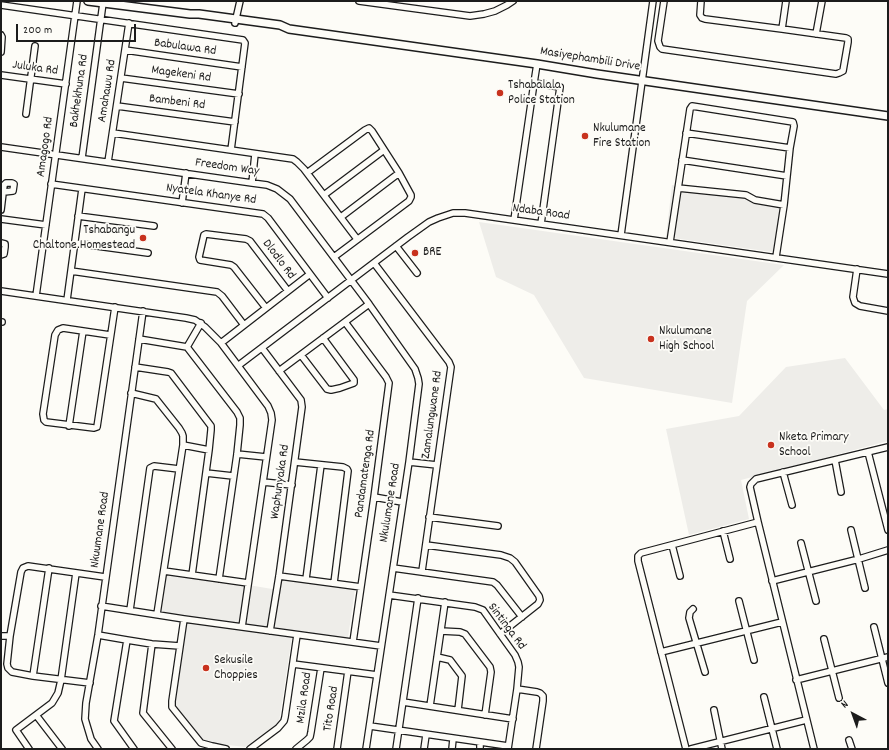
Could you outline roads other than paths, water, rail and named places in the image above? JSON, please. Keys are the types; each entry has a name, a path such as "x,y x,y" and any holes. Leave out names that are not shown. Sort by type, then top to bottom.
{"main road":[{"name":"Masiyephambili Drive","path":"88,1 190,14 198,18 236,21 280,30 289,29 537,64 888,116"}],"street":[{"name":"Amagogo Rd","path":"36,296 77,1"},
{"path":"236,21 240,1"},
{"path":"359,1 470,16 495,11 513,1"},
{"path":"621,235 653,1"},
{"path":"664,1 658,41 660,46 665,50 836,74 841,73 843,70 848,39 846,38 703,18 700,15 701,1"},
{"path":"782,29 786,1"},
{"path":"816,34 822,1"},
{"name":"Bakhekhuna Rd","path":"82,158 103,3"},
{"path":"1,5 243,40 245,43 231,150"},
{"name":"Amahawu Rd","path":"108,162 128,23"},
{"path":"1,35 1,52"},
{"path":"26,114 35,46"},
{"name":"Babulawa Rd","path":"125,50 242,67"},
{"path":"514,220 537,64"},
{"name":"Juluka Rd","path":"1,75 66,84"},
{"name":"Magekeni Rd","path":"121,78 239,94"},
{"path":"534,82 560,87 541,224"},
{"name":"Bambeni Rd","path":"116,106 235,122"},
{"path":"670,242 686,133 690,109 692,106 792,122 794,124 776,257"},
{"path":"307,173 367,129 370,129 411,193 412,197 410,199 334,257"},
{"path":"113,133 293,159 298,162 307,173 357,239"},
{"path":"686,133 790,148"},
{"name":"Freedom Way","path":"1,147 273,187 290,199 351,280"},
{"path":"324,195 384,150"},
{"path":"252,183 255,154"},
{"path":"682,160 787,176"},
{"path":"341,217 399,173"},
{"path":"182,202 186,174"},
{"name":"Nyatela Khanye Rd","path":"52,184 263,214 268,218 328,298"},
{"path":"678,188 746,195 755,200 784,205"},
{"path":"67,300 82,189"},
{"path":"1,210 4,192"},
{"name":"Ndaba Road","path":"238,366 424,226 446,214 453,213 465,213 888,274"},
{"path":"78,216 154,226"},
{"path":"1,219 46,225"},
{"name":"Dlodlo Rd","path":"266,308 233,266 200,260 199,257 204,235 246,239 250,241 288,291"},
{"path":"1,243 5,244 5,247 4,254 1,255"},
{"path":"75,243 148,253"},
{"path":"396,246 417,273"},
{"name":"Zamalungwane Rd","path":"374,263 450,365 451,370 422,571"},
{"path":"857,269 853,297 855,303 860,306 888,311"},
{"path":"71,271 217,292 221,294 244,325"},
{"path":"221,343 310,274"},
{"name":"Nkulumane Road","path":"351,280 412,363 419,384 409,462 366,749"},
{"path":"1,291 143,311 186,318 200,323 210,330 221,343 268,406 272,420 242,627"},
{"path":"279,371 369,304"},
{"path":"110,335 63,328 56,332 43,414 46,422 69,426 97,427 115,307"},
{"name":"Nkuumane Road","path":"98,749 92,739 85,719 86,704 98,635 143,311"},
{"name":"Pandamatenga Rd","path":"345,322 389,383 353,642"},
{"path":"187,347 200,323"},
{"path":"69,426 83,331"},
{"path":"300,355 327,389 331,390 354,384 354,380 323,338"},
{"path":"139,339 187,347 238,414 240,425 237,454 218,579"},
{"name":"Waphunyaka Rd","path":"262,348 300,400 302,405 292,485 270,631"},
{"path":"135,367 168,372 172,374 211,426 192,575"},
{"path":"131,393 158,400 182,433 179,469 157,614"},
{"path":"182,445 209,450"},
{"path":"814,749 750,490 751,484 756,479 888,447"},
{"path":"868,452 885,504 888,530"},
{"path":"237,454 266,457"},
{"path":"835,460 841,492"},
{"path":"295,462 344,467 347,469 348,474 334,583"},
{"path":"409,462 437,465"},
{"path":"306,579 321,465"},
{"path":"130,610 149,470 154,466 179,469"},
{"path":"783,472 792,505"},
{"path":"206,473 233,476"},
{"path":"263,482 292,485"},
{"path":"374,497 402,502"},
{"path":"429,517 498,526"},
{"path":"686,749 638,556 641,553 758,522"},
{"path":"851,530 865,588"},
{"path":"724,532 730,559"},
{"path":"801,543 816,601"},
{"path":"426,545 495,554 507,557 515,562 540,600 538,604 500,634"},
{"path":"672,545 680,576"},
{"path":"772,581 888,550"},
{"path":"90,683 12,672 8,668 7,664 10,636 21,572 23,568 28,566 49,568 105,577"},
{"path":"33,676 49,568"},
{"path":"392,568 493,582 522,617"},
{"path":"164,571 248,583"},
{"path":"29,749 16,730 36,715 55,698 58,693 76,573"},
{"path":"278,576 360,587"},
{"name":"Sintinga Rd","path":"389,595 475,606 480,608 515,655 518,662 517,689 508,748"},
{"path":"396,749 418,598"},
{"path":"739,601 754,660"},
{"path":"430,706 445,602"},
{"path":"101,606 381,646"},
{"path":"693,610 690,612 690,618 705,672"},
{"path":"184,619 172,707 201,743 211,748 226,749"},
{"path":"661,652 782,622"},
{"path":"874,627 885,658 888,682"},
{"path":"441,631 460,632 465,634 490,667 491,672 485,715"},
{"path":"98,635 152,644 180,646"},
{"path":"250,749 278,728 284,721 297,635"},
{"path":"1,636 10,636"},
{"path":"824,639 839,698"},
{"path":"127,640 114,721 132,748"},
{"path":"152,644 143,713 172,749"},
{"path":"437,657 450,660 462,676 458,710"},
{"path":"796,680 885,658"},
{"path":"293,664 377,675"},
{"name":"Mzila Road","path":"296,749 310,737 320,668"},
{"name":"Tito Road","path":"337,749 348,672"},
{"path":"517,689 538,692 543,696 536,749"},
{"path":"764,697 777,749"},
{"path":"403,702 513,719"},
{"path":"714,710 722,749"},
{"path":"36,715 62,749"},
{"path":"691,749 806,720"},
{"path":"370,726 508,748"},
{"path":"424,749 426,735"},
{"path":"452,749 453,739"},
{"path":"850,740 852,749"},
{"path":"480,743 480,749"}],"place":[{"name":"Tshabalala Police Station","path":"500,93"},
{"name":"Nkulumane Fire Station","path":"585,136"},
{"name":"Tshabangu Chaltone Homestead","path":"143,238"},
{"name":"BRE","path":"415,253"},
{"name":"Nkulumane High School","path":"651,339"},
{"name":"Nketa Primary School","path":"771,445"},
{"name":"Sekusile Choppies","path":"206,668"}]}
